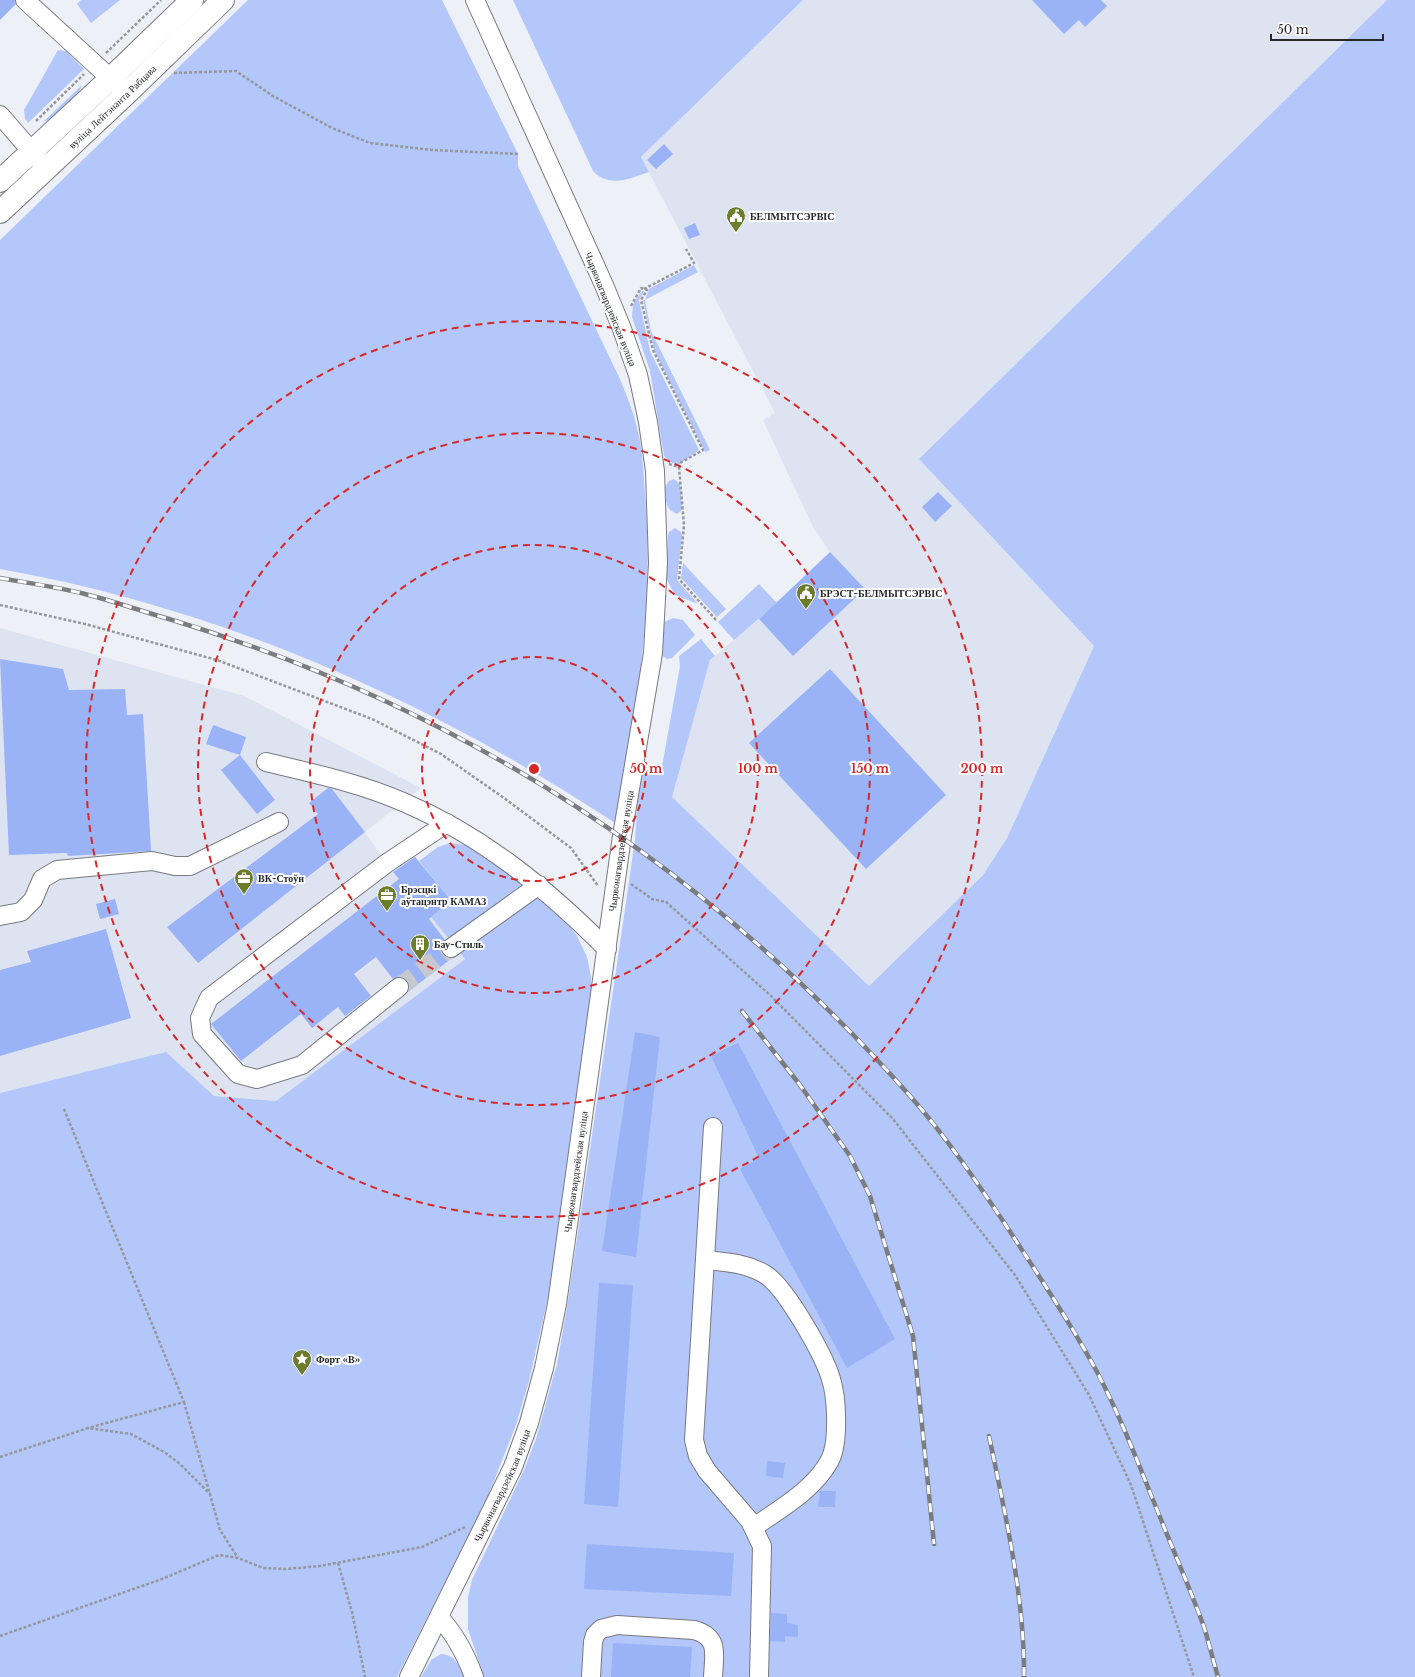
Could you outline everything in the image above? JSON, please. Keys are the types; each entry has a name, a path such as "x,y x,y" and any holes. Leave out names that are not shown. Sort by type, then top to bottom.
{"highway":[{"name":"вуліца Лейтэнанта Рабцава","path":"0,181 25,145 110,80 192,0"},
{"name":"вуліца Лейтэнанта Рабцава","path":"0,212 127,93 223,0"}],"street":[{"path":"25,0 110,80 127,93"},
{"name":"Чырвонагвардзейская вуліца","path":"409,1677 513,1466 529,1423 544,1368 557,1304 617,874 646,703 656,608 658,518 655,471 648,422 638,375 607,292 475,0"},
{"path":"0,115 46,168"},
{"path":"266,762 337,779 403,802 447,823 513,864 539,885 606,949"},
{"path":"0,916 21,912 33,900 42,879 56,870 152,861 175,866 190,866 279,822"},
{"path":"399,987 302,1065 257,1079 238,1074 202,1034 200,1018 209,998 387,863 447,823"},
{"path":"451,948 539,885"},
{"path":"713,1127 694,1440 698,1456 706,1471 754,1528 762,1546 763,1557 759,1677"},
{"path":"705,1260 750,1267 767,1276 779,1287 790,1300 832,1379 835,1396 834,1445 830,1459 809,1487 754,1528"},
{"path":"439,1617 458,1641 474,1677"},
{"path":"591,1677 593,1642 595,1635 601,1629 616,1625 694,1630 702,1632 713,1642 713,1677"}],"path":[{"path":"25,145 94,65 161,0"},
{"path":"172,73 236,71 273,96 332,128 370,143 432,150 518,154"},
{"path":"630,314 631,306 641,288 644,289 694,263 686,250"},
{"path":"644,289 647,290 641,300 653,350 703,450 680,463 679,467 684,525 679,579 717,621"},
{"path":"665,460 669,464 679,467"},
{"path":"0,605 86,624 217,660 372,719 441,754 504,798 571,848 613,906"},
{"path":"617,874 652,899 666,902 770,995 893,1119 1014,1275 1089,1395 1131,1485 1194,1677"},
{"path":"64,1109 184,1402 220,1530 238,1558"},
{"path":"0,1457 88,1428 184,1402"},
{"path":"88,1428 131,1434 148,1443 180,1464 210,1494"},
{"path":"0,1636 162,1579 219,1555 238,1558 263,1568 286,1569 338,1563 422,1548 490,1515"},
{"path":"338,1563 352,1612 365,1677"}],"shaded area":[{"path":"81,0 120,0 91,23 77,4"},
{"path":"248,0 442,0 518,154 518,166 619,377 629,402 639,436 643,469 647,536 647,578 642,660 618,825 547,780 474,738 399,700 322,665 243,634 164,608 82,586 0,569 0,240"},
{"path":"513,0 803,0 641,157 649,172 627,179 612,181 599,176 593,171"},
{"path":"803,0 1387,0 919,459 1094,646 1007,838 983,875 869,986 671,797 710,660 759,619 830,552 813,527 763,420 775,413 641,157"},
{"path":"1387,0 1415,0 1415,1677 484,1677 468,1629 468,1597 472,1580 524,1470 536,1439 557,1364 567,1307 635,840 639,777 645,770 661,772 680,666 679,656 701,639 715,656 710,660 672,797 869,986 983,875 1007,838 1094,646 919,459"},
{"path":"58,50 66,51 84,69 28,123 25,119 24,110"},
{"path":"82,85 76,97 67,108 49,120 43,122"},
{"path":"694,265 698,272 645,300 649,289"},
{"path":"642,291 644,291 639,300 650,351 699,450 678,465 672,463 664,456 650,371 632,317 633,304"},
{"path":"643,300 645,300 651,331 710,450 705,452 654,350"},
{"path":"674,479 680,484 682,510 677,514 670,509 666,503 665,495 665,487 669,481"},
{"path":"675,528 681,532 682,536 677,580 698,604 675,595 666,578 668,535 669,532"},
{"path":"683,563 726,609 717,617 681,578"},
{"path":"759,584 777,603 734,640 718,622"},
{"path":"673,618 683,620 695,635 672,658 667,659 660,654 664,622"},
{"path":"0,628 244,696 421,788 365,832 393,872 414,855 451,900 431,917 465,959 276,1101 214,1096 163,1053 0,1093"},
{"path":"450,843 465,845 480,852 563,917 577,936 587,957 591,977 592,1004 549,1293 529,1381 516,1425 486,1501 397,1677 0,1677 0,1093 166,1052 214,1096 276,1101 465,959 431,917 451,900 419,861 438,847"},
{"path":"441,1654 450,1656 456,1661 464,1677 421,1677 431,1660"}],"building":[{"path":"0,0 15,0 16,4 0,20"},
{"path":"1032,0 1101,0 1107,6 1085,27 1079,20 1064,34"},
{"path":"664,144 673,154 656,169 647,160"},
{"path":"695,223 700,235 689,239 684,228"},
{"path":"938,492 952,506 935,522 922,507"},
{"name":"БРЭСТ-БЕЛМЫТСЭРВІС","path":"830,552 865,589 793,656 759,619"},
{"path":"0,659 63,669 69,690 125,689 127,715 143,714 151,851 68,856 67,853 9,855"},
{"path":"830,669 946,795 866,869 749,743"},
{"path":"213,725 246,737 240,755 206,744"},
{"path":"240,755 275,800 257,814 221,770"},
{"path":"328,788 332,789 365,832 198,963 167,927 318,814 309,803"},
{"path":"415,857 451,900 429,919 445,940 441,944 442,954 446,957 452,958 408,992 409,986 407,980 398,977 393,979 376,957 354,974 371,996 345,1016 338,1007 312,1028 301,1014 241,1061 211,1024 399,879 393,872"},
{"path":"115,899 119,914 100,919 96,904"},
{"path":"106,929 131,1018 0,1056 0,970 31,962 27,951"},
{"path":"635,1032 660,1037 636,1257 602,1251"},
{"path":"738,1043 895,1339 847,1368 740,1169 759,1158 711,1056"},
{"path":"599,1283 633,1285 618,1507 584,1504"},
{"path":"767,1461 785,1463 783,1478 766,1476"},
{"path":"820,1491 836,1491 835,1507 818,1507"},
{"path":"587,1544 734,1553 731,1596 584,1589"},
{"path":"771,1613 787,1614 787,1623 798,1625 798,1637 785,1636 785,1642 770,1641"},
{"path":"613,1643 692,1647 690,1677 611,1677"}],"tunnel":[{"path":"399,987 451,948"}],"railway":[{"path":"0,578 85,594 169,619 277,655 380,699 479,749 574,805 664,868 751,938 833,1014 911,1097 950,1145 1009,1230 1054,1299 1096,1370 1123,1426 1189,1587 1206,1633 1218,1677"},
{"path":"742,1011 800,1085 850,1156 870,1196 913,1336 934,1544"},
{"path":"989,1436 1018,1587 1024,1677"}],"place":[{"name":"БЕЛМЫТСЭРВІС","path":"736,233"},
{"name":"БРЭСТ-БЕЛМЫТСЭРВІС","path":"806,610"},
{"name":"ВК-Стоўн","path":"244,895"},
{"name":"Брэсцкі аўтацэнтр КАМАЗ","path":"387,912"},
{"name":"Бау-Стиль","path":"420,961"},
{"name":"Форт «В»","path":"302,1376"}]}
